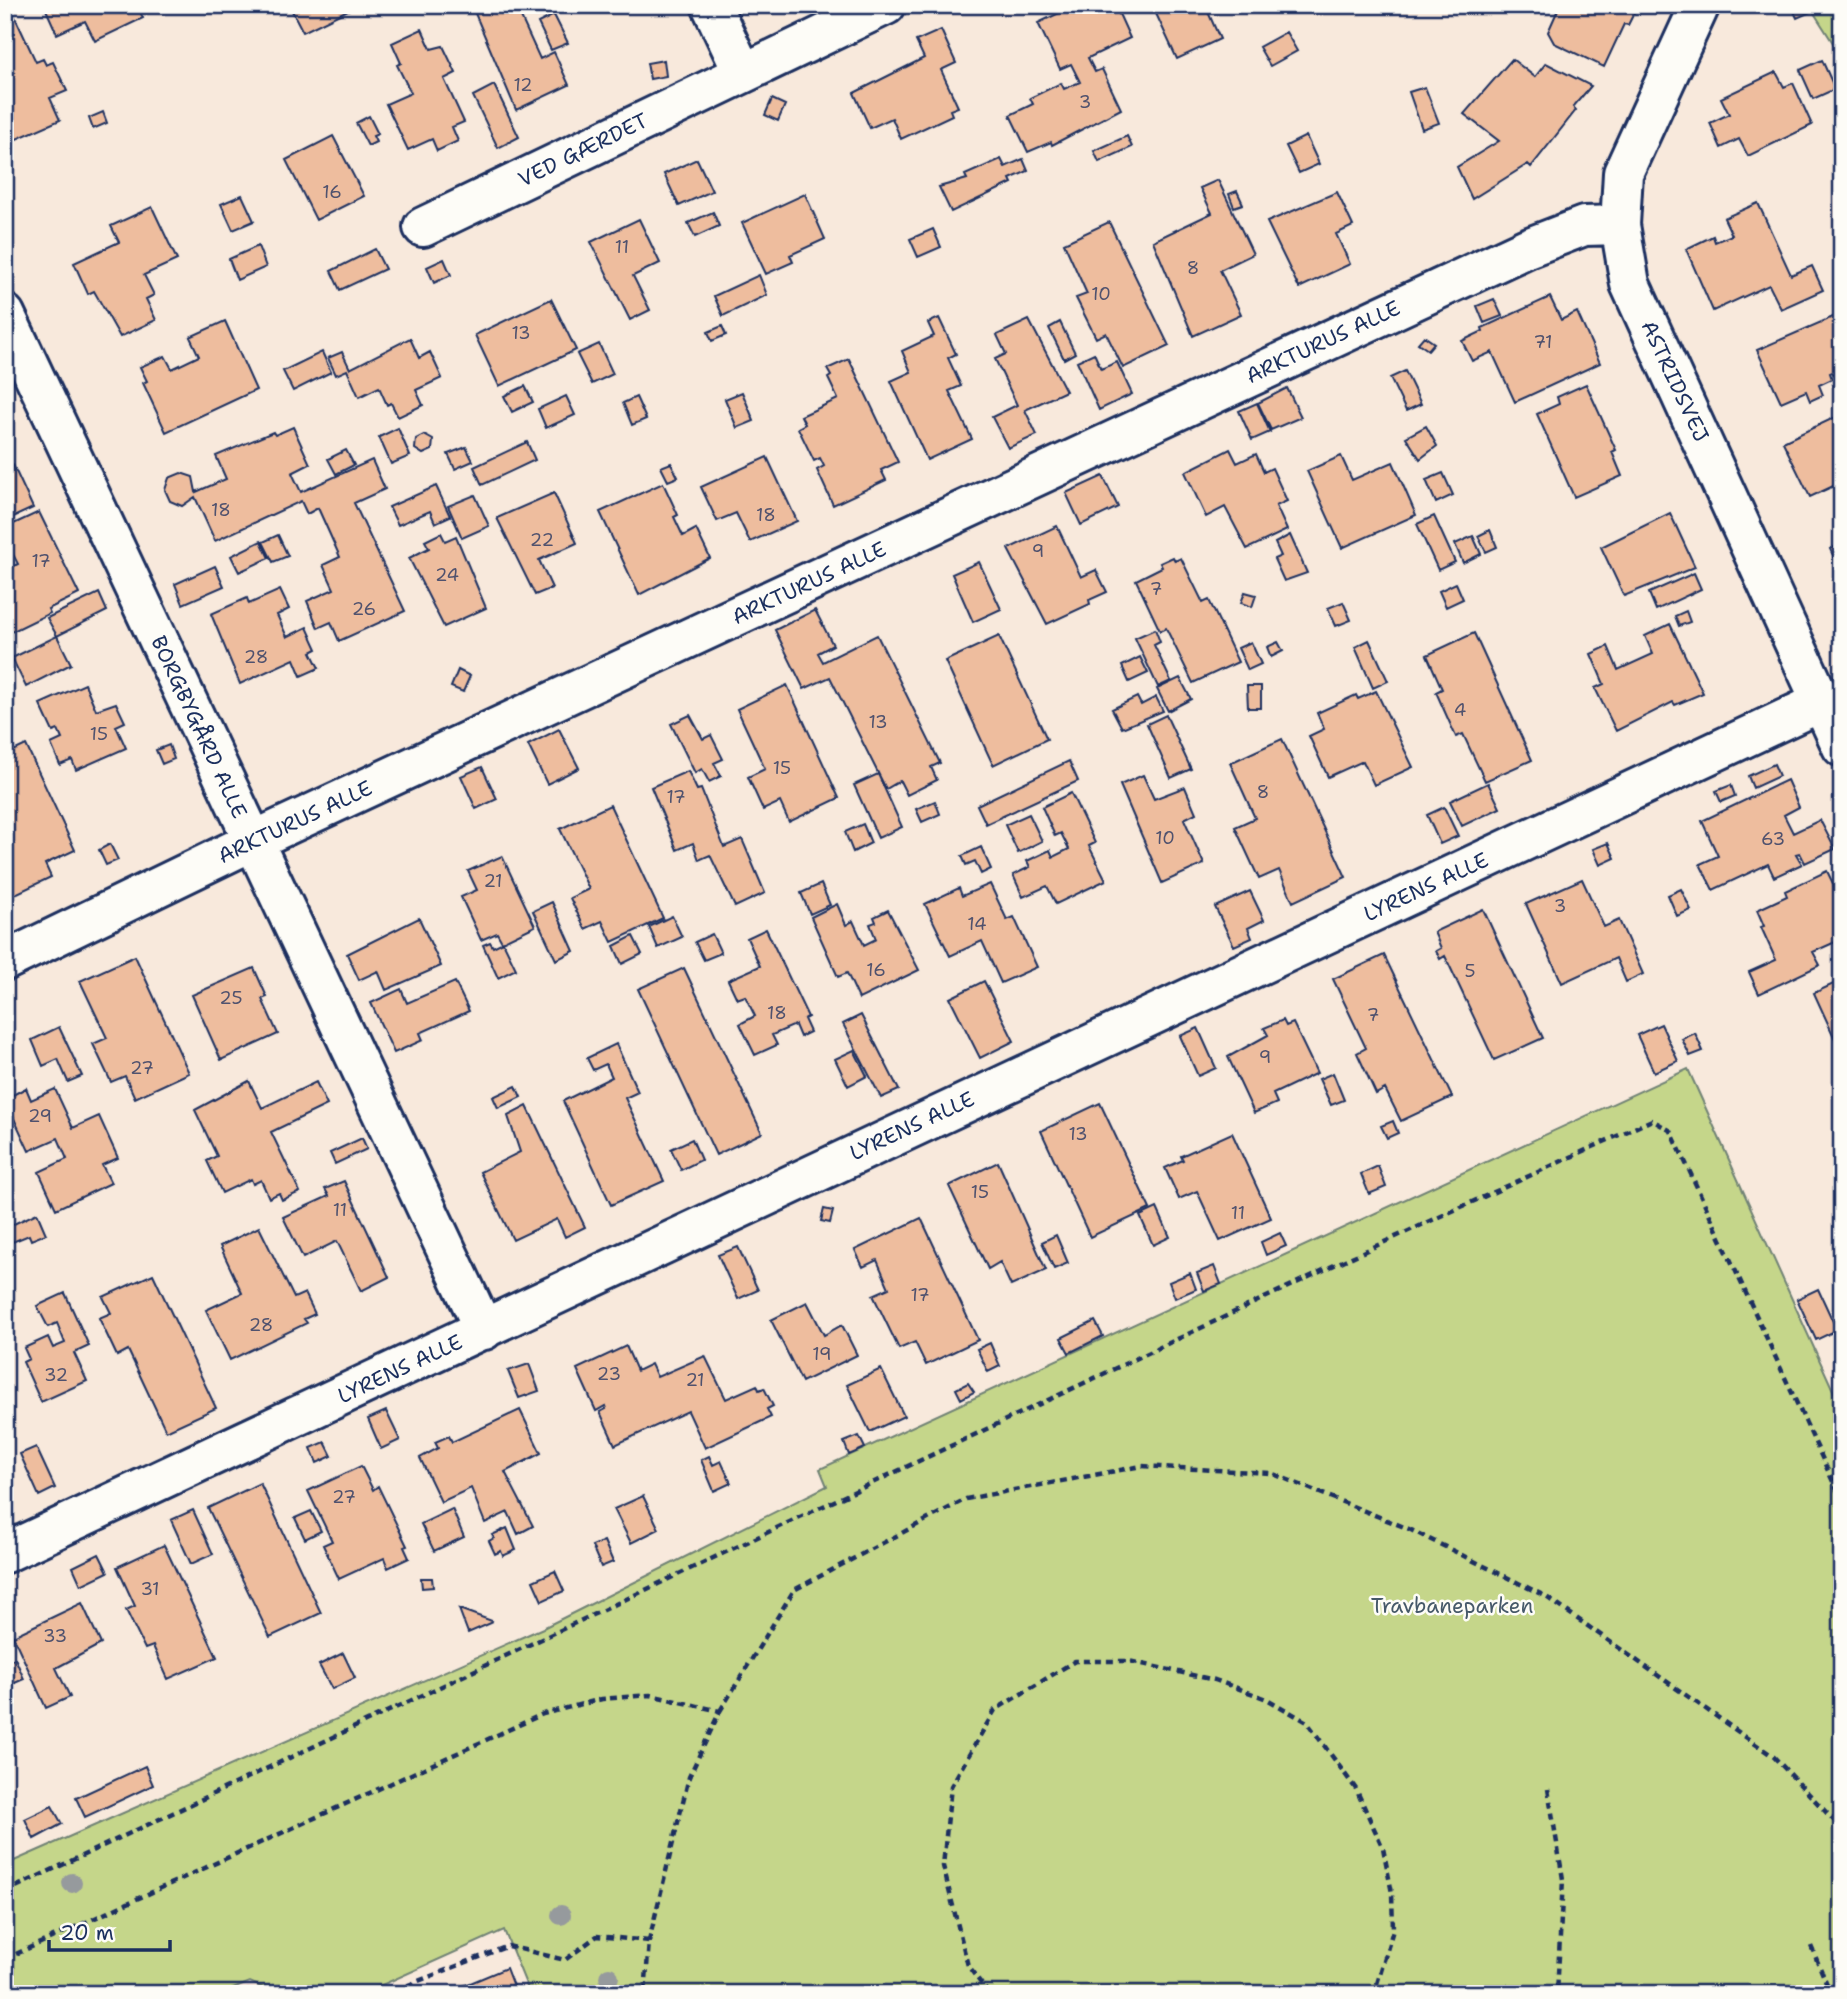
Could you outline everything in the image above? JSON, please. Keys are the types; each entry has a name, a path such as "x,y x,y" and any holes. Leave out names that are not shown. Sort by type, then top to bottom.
{"street":[{"path":"711,5 743,73"},
{"name":"VED GÆRDET","path":"424,227 886,5"},
{"name":"ASTRIDSVEJ","path":"1700,5 1623,173 1620,225 1630,284 1842,747"},
{"name":"ARKTURUS ALLE","path":"5,961 253,841 1527,248 1584,226 1620,225"},
{"name":"BORGBYGÅRD ALLE","path":"5,314 484,1330"},
{"name":"LYRENS ALLE","path":"5,1553 1821,702"}],"path":[{"path":"5,1892 1346,1260 1652,1120 1671,1131 1842,1500"},
{"path":"645,1994 649,1941 689,1776 720,1711 793,1590 966,1499 1142,1466 1271,1473 1409,1529 1545,1596 1774,1757 1842,1829"},
{"path":"989,1994 968,1966 943,1866 951,1786 995,1710 1074,1661 1129,1661 1215,1681 1266,1699 1307,1722 1356,1789 1383,1848 1392,1893 1392,1930 1374,1994"},
{"path":"5,1959 543,1714 602,1699 650,1695 720,1711"},
{"path":"1548,1789 1563,1879 1557,1994"},
{"path":"385,1994 508,1946 565,1960 597,1936 649,1941"},
{"path":"1811,1946 1831,1994"},
{"path":"242,1994 254,1994"}],"green space":[{"path":"1809,5 1842,5 1842,57"},
{"name":"Travbaneparken","path":"1688,1069 1842,1410 1842,1994 530,1994 504,1930 362,1994 277,1994 250,1982 221,1994 5,1994 5,1865 543,1628 827,1486 820,1469"}],"building":[{"path":"44,5 137,5 143,18 95,41 85,21 57,34"},
{"path":"289,5 348,5 350,9 303,32"},
{"path":"486,5 512,5 516,14 519,13 540,59 554,52 569,85 516,110 474,11"},
{"path":"1076,5 1115,5 1130,38 1088,58 1095,72 1102,69 1121,109 1052,145 1051,142 1028,152 1010,115 1033,104 1030,98 1061,83 1064,89 1080,82 1071,64 1060,69 1038,23"},
{"path":"1152,5 1205,5 1220,39 1177,59"},
{"path":"1560,5 1638,5 1628,25 1624,24 1604,67 1554,43 1548,32"},
{"path":"1791,5 1812,5 1815,10 1797,18"},
{"path":"13,13 36,62 43,59 46,65 53,62 67,91 50,98 60,120 12,141 5,126 5,17"},
{"path":"554,15 568,43 551,50 538,23"},
{"path":"422,29 431,49 443,46 456,73 444,79 464,122 452,127 458,141 437,151 432,139 408,150 386,104 411,93 397,65 401,63 392,43"},
{"path":"941,30 956,63 941,70 958,107 950,110 952,115 901,139 892,118 870,128 854,93 924,58 916,41"},
{"path":"1286,32 1297,51 1270,66 1259,47"},
{"path":"1512,59 1535,77 1546,63 1591,86 1573,107 1576,110 1531,167 1528,164 1472,199 1457,167 1499,141 1464,114"},
{"path":"664,60 666,76 650,79 647,63"},
{"path":"1822,60 1835,89 1813,99 1800,70"},
{"path":"1776,72 1784,87 1793,83 1812,125 1748,156 1739,139 1721,148 1710,123 1729,114 1721,98"},
{"path":"494,85 519,137 498,148 473,96"},
{"path":"1425,87 1439,123 1422,129 1409,92"},
{"path":"772,99 785,105 778,121 765,115"},
{"path":"103,112 107,123 93,129 89,118"},
{"path":"369,116 378,134 373,136 376,142 368,146 356,123"},
{"path":"333,136 364,196 316,220 286,160"},
{"path":"1127,136 1132,147 1099,162 1094,151"},
{"path":"1306,136 1319,164 1299,173 1286,146"},
{"path":"697,159 712,191 679,206 664,174"},
{"path":"1001,159 1005,167 1023,159 1028,171 1010,179 1012,183 951,212 939,187 967,179 965,175"},
{"path":"1218,180 1253,254 1220,270 1241,314 1193,336 1153,241 1212,213 1200,188"},
{"path":"1237,191 1243,204 1234,207 1229,194"},
{"path":"1337,192 1353,226 1336,234 1350,264 1299,288 1267,222"},
{"path":"805,194 825,239 790,255 793,262 766,274 742,223"},
{"path":"242,195 254,221 233,230 221,204"},
{"path":"1758,203 1791,275 1812,266 1823,290 1781,309 1769,285 1713,311 1686,249 1713,236 1715,242 1732,235 1724,218"},
{"path":"152,207 177,260 144,275 154,295 146,299 156,320 120,337 94,291 88,294 74,263 119,242 111,226"},
{"path":"713,212 719,226 695,237 688,223"},
{"path":"639,219 660,263 633,276 650,310 630,320 591,242"},
{"path":"1109,222 1169,346 1123,368 1106,333 1096,338 1076,298 1087,294 1064,243"},
{"path":"933,229 941,247 918,257 910,239"},
{"path":"258,246 266,267 237,280 229,259"},
{"path":"375,249 385,269 340,290 331,271"},
{"path":"444,259 451,275 434,283 427,267"},
{"path":"759,275 767,295 723,316 714,296"},
{"path":"1550,297 1561,320 1577,312 1600,363 1515,402 1492,352 1472,361 1462,341 1483,331 1482,328"},
{"path":"551,299 576,350 499,386 475,335"},
{"path":"1494,299 1502,316 1484,323 1477,306"},
{"path":"1835,316 1842,331 1842,368 1830,373 1832,379 1819,385 1823,395 1810,401 1806,391 1781,402 1757,350"},
{"path":"939,318 956,354 948,358 961,386 949,391 972,439 927,460 891,381 911,372 902,351 934,336 928,323"},
{"path":"1029,320 1066,391 1025,410 1037,435 1008,448 992,417 1017,405 995,359 1006,354 997,335"},
{"path":"225,321 256,390 166,432 143,383 147,381 140,367 165,356 172,369 199,356 190,337"},
{"path":"1060,322 1075,353 1064,359 1049,328"},
{"path":"722,326 726,335 712,341 708,332"},
{"path":"1424,336 1434,343 1428,350 1418,343"},
{"path":"410,338 419,358 430,352 442,378 416,390 423,405 398,417 391,403 387,405 379,387 359,397 347,370 336,375 328,358 342,352 350,369"},
{"path":"599,344 613,374 592,384 577,354"},
{"path":"322,352 331,372 293,391 283,371"},
{"path":"1094,353 1101,369 1117,362 1132,394 1099,410 1077,361"},
{"path":"849,359 898,462 881,470 886,480 833,505 817,470 824,466 820,458 814,461 798,428 805,424 801,416 838,399 828,378 831,376 827,369"},
{"path":"1405,371 1421,404 1406,411 1390,378"},
{"path":"1586,384 1616,450 1612,452 1622,476 1574,497 1537,414 1559,404 1557,397"},
{"path":"525,386 533,402 512,412 504,396"},
{"path":"1287,388 1301,417 1271,430 1258,403"},
{"path":"742,392 754,421 737,428 725,399"},
{"path":"566,396 575,415 546,428 538,409"},
{"path":"636,397 646,419 632,425 623,403"},
{"path":"1257,403 1270,432 1252,440 1239,411"},
{"path":"1842,414 1842,482 1810,497 1783,442"},
{"path":"1426,426 1437,446 1420,459 1406,437"},
{"path":"293,427 310,464 292,473 301,492 372,460 385,489 354,503 405,611 339,641 331,622 318,628 307,601 334,589 323,565 340,557 318,508 307,514 301,501 215,541 195,497 182,506 170,501 165,490 169,478 181,473 193,477 196,492 226,479 216,456 273,432 275,435"},
{"path":"398,428 410,456 391,464 379,437"},
{"path":"424,435 433,440 432,450 423,454 415,449 416,439"},
{"path":"527,442 535,460 482,485 474,467"},
{"path":"466,447 473,461 455,469 448,454"},
{"path":"1230,449 1237,463 1256,454 1264,472 1272,468 1287,501 1276,506 1287,530 1247,549 1225,507 1206,517 1185,472"},
{"path":"346,450 354,465 336,474 328,459"},
{"path":"1341,456 1352,480 1393,462 1416,515 1342,548 1307,471"},
{"path":"767,457 797,521 750,542 736,513 717,521 701,487"},
{"path":"671,463 678,477 668,481 661,467"},
{"path":"13,465 33,508 5,521 5,469"},
{"path":"1443,473 1453,495 1436,503 1426,480"},
{"path":"1103,476 1118,507 1081,525 1066,493"},
{"path":"663,483 678,515 674,517 683,536 696,529 710,558 639,595 600,512"},
{"path":"436,486 450,516 435,523 430,511 398,525 389,507"},
{"path":"554,493 577,543 539,560 552,588 535,595 497,518"},
{"path":"475,495 489,526 462,538 448,506"},
{"path":"39,512 79,594 48,609 50,613 5,635 5,570 18,564 5,539 5,528"},
{"path":"1670,513 1695,567 1624,596 1601,547"},
{"path":"1434,516 1455,562 1438,570 1417,524"},
{"path":"1057,526 1081,577 1096,570 1107,592 1089,600 1090,604 1047,624 1008,549"},
{"path":"1490,530 1497,547 1486,552 1478,536"},
{"path":"441,533 445,541 456,536 486,608 444,627 409,558 429,548 425,541"},
{"path":"278,535 288,556 273,562 263,542"},
{"path":"1290,535 1307,573 1284,581 1274,559 1281,556 1275,543"},
{"path":"1473,536 1481,554 1463,563 1455,544"},
{"path":"261,541 269,558 239,572 231,556"},
{"path":"1842,543 1842,575 1830,549"},
{"path":"1173,557 1175,561 1181,558 1203,603 1209,600 1238,662 1193,683 1166,628 1160,631 1136,580 1162,567 1160,563"},
{"path":"979,562 1001,609 973,622 952,574"},
{"path":"215,566 224,586 183,604 175,584"},
{"path":"1694,573 1701,589 1656,610 1649,593"},
{"path":"1456,583 1463,599 1446,607 1439,591"},
{"path":"280,590 289,609 277,615 287,637 307,627 317,649 311,652 319,668 301,676 294,659 240,684 211,614 247,598 249,604"},
{"path":"1245,592 1256,595 1252,607 1241,603"},
{"path":"99,593 107,611 57,636 47,618"},
{"path":"1343,602 1351,620 1336,626 1328,608"},
{"path":"815,610 833,645 818,653 823,662 877,635 940,763 931,767 937,780 907,795 900,781 886,789 830,677 804,689 775,630"},
{"path":"1686,611 1690,622 1679,626 1675,616"},
{"path":"1670,624 1703,693 1675,705 1673,702 1616,731 1595,688 1604,684 1591,654 1608,646 1618,670 1653,654 1645,636"},
{"path":"1155,629 1160,642 1154,645 1171,681 1158,687 1135,638"},
{"path":"1474,633 1532,760 1485,781 1463,734 1456,737 1436,692 1442,689 1427,655"},
{"path":"57,636 71,664 26,687 12,658"},
{"path":"999,636 1047,739 993,765 945,661"},
{"path":"1369,640 1388,681 1373,688 1355,647"},
{"path":"1251,642 1261,664 1248,670 1238,648"},
{"path":"1278,642 1283,651 1271,657 1267,647"},
{"path":"1140,657 1148,673 1129,682 1122,666"},
{"path":"458,670 470,676 463,692 451,687"},
{"path":"1180,678 1191,699 1168,711 1157,689"},
{"path":"85,684 96,710 116,703 125,722 116,726 126,748 76,770 72,760 60,765 51,744 62,739 58,730 53,732 40,704"},
{"path":"787,685 839,798 789,822 780,802 763,810 748,777 765,769 737,709"},
{"path":"1247,686 1261,686 1261,708 1248,708"},
{"path":"1376,691 1413,767 1374,785 1363,761 1328,777 1309,736 1324,729 1317,713 1356,695 1358,699"},
{"path":"1137,697 1141,705 1156,697 1163,711 1122,728 1112,709"},
{"path":"690,715 703,739 711,735 723,759 714,763 721,776 709,782 702,769 695,773 671,724"},
{"path":"1166,715 1191,769 1171,778 1147,724"},
{"path":"559,729 579,768 547,784 528,745"},
{"path":"1282,739 1346,877 1293,902 1279,870 1259,879 1235,827 1255,818 1230,763"},
{"path":"26,745 75,850 45,864 51,877 5,899 5,826 9,825 5,817 5,755"},
{"path":"169,745 174,759 162,764 156,750"},
{"path":"1069,761 1078,781 986,824 977,805"},
{"path":"1774,764 1779,776 1753,788 1748,776"},
{"path":"482,767 497,799 476,809 461,776"},
{"path":"688,771 697,790 701,789 724,847 742,839 765,893 735,907 710,855 699,860 693,843 677,850 651,787"},
{"path":"878,774 902,827 878,838 854,785"},
{"path":"1143,775 1154,799 1185,787 1196,813 1184,819 1204,864 1162,883 1120,785"},
{"path":"1787,780 1799,807 1784,815 1793,833 1820,820 1835,849 1805,863 1800,853 1796,854 1802,864 1774,877 1768,864 1713,890 1700,864 1718,856 1702,821"},
{"path":"1488,783 1500,808 1462,826 1450,801"},
{"path":"1731,785 1735,796 1721,802 1716,791"},
{"path":"1071,793 1095,843 1089,846 1106,880 1056,904 1047,886 1023,897 1013,875 1030,867 1027,861 1050,850 1053,857 1069,849 1061,833 1055,836 1042,807"},
{"path":"935,801 940,814 922,822 916,809"},
{"path":"610,805 663,918 612,942 602,921 585,929 570,898 589,889 560,829"},
{"path":"1444,807 1458,836 1440,844 1427,815"},
{"path":"1029,814 1042,841 1018,853 1005,825"},
{"path":"863,824 871,843 853,852 845,832"},
{"path":"1608,843 1615,858 1600,865 1593,849"},
{"path":"110,844 118,860 106,865 99,850"},
{"path":"981,847 991,869 981,874 975,861 966,865 962,856"},
{"path":"502,856 535,926 502,942 497,933 481,940 461,897 477,890 468,871"},
{"path":"1827,871 1842,902 1842,939 1813,952 1820,965 1759,994 1749,972 1776,960 1761,927 1764,926 1757,910 1787,896 1785,891"},
{"path":"1582,879 1604,927 1619,920 1643,974 1626,982 1616,958 1562,983 1526,904"},
{"path":"821,884 830,905 810,914 801,893"},
{"path":"990,884 1007,920 1014,917 1037,967 1001,983 982,941 950,956 925,904 959,888 962,896"},
{"path":"1681,889 1691,910 1677,916 1668,895"},
{"path":"1250,891 1264,920 1248,928 1252,938 1234,946 1215,907"},
{"path":"552,902 574,951 556,960 533,911"},
{"path":"837,904 846,925 853,921 864,945 876,939 870,924 876,922 874,917 888,910 919,970 859,999 847,973 838,977 811,917"},
{"path":"1483,909 1543,1038 1494,1060 1445,956 1440,959 1436,951 1441,948 1434,932"},
{"path":"672,916 682,937 658,948 649,927"},
{"path":"419,918 441,966 386,990 378,971 359,980 347,954"},
{"path":"766,929 808,1017 804,1019 810,1032 800,1037 795,1025 772,1035 777,1045 755,1055 740,1024 755,1016 745,996 737,999 728,980 760,966 747,938"},
{"path":"712,934 721,953 704,960 695,942"},
{"path":"633,936 642,954 622,964 614,946"},
{"path":"490,942 493,947 503,942 516,969 498,978 483,945"},
{"path":"1384,955 1452,1097 1401,1121 1385,1089 1376,1094 1357,1053 1366,1048 1333,979"},
{"path":"135,956 189,1073 135,1098 125,1076 111,1082 93,1044 107,1038 80,981"},
{"path":"254,968 267,997 262,999 278,1034 221,1060 192,995"},
{"path":"684,968 762,1133 716,1155 638,989"},
{"path":"1842,980 1842,1049 1840,1050 1814,993"},
{"path":"984,981 1014,1041 980,1058 950,998"},
{"path":"455,982 469,1011 420,1033 423,1040 394,1053 371,1003 401,989 407,1003"},
{"path":"861,1015 899,1090 881,1098 843,1024"},
{"path":"1283,1020 1286,1026 1293,1023 1317,1073 1273,1094 1277,1103 1254,1113 1228,1057 1268,1035 1264,1028"},
{"path":"1661,1024 1678,1061 1654,1072 1637,1035"},
{"path":"59,1027 82,1076 68,1082 58,1059 43,1066 32,1040"},
{"path":"1198,1028 1216,1068 1198,1076 1180,1036"},
{"path":"1695,1033 1703,1051 1690,1056 1682,1039"},
{"path":"616,1044 638,1092 625,1098 664,1181 611,1205 563,1101 612,1077 606,1064 593,1070 587,1058"},
{"path":"854,1050 867,1076 848,1086 835,1059"},
{"path":"1333,1073 1344,1100 1331,1105 1319,1079"},
{"path":"249,1081 262,1108 316,1082 327,1105 271,1132 300,1192 282,1200 279,1193 269,1198 261,1180 253,1184 251,1179 222,1193 207,1161 217,1156 195,1110"},
{"path":"516,1086 521,1097 498,1108 493,1097"},
{"path":"26,1088 31,1100 55,1089 73,1128 99,1116 118,1158 102,1165 111,1183 56,1209 39,1172 67,1159 58,1138 29,1151 5,1099"},
{"path":"1100,1103 1150,1209 1090,1237 1041,1131"},
{"path":"527,1106 585,1227 565,1237 557,1219 513,1240 480,1172 520,1152 508,1116"},
{"path":"1393,1121 1398,1133 1387,1138 1381,1126"},
{"path":"1232,1133 1271,1218 1220,1241 1197,1191 1179,1199 1165,1168 1183,1160 1181,1156"},
{"path":"362,1138 367,1149 335,1164 330,1153"},
{"path":"692,1139 701,1160 681,1170 671,1149"},
{"path":"998,1162 1046,1270 1011,1286 1000,1262 988,1269 949,1186"},
{"path":"1378,1166 1386,1187 1369,1194 1361,1174"},
{"path":"344,1181 389,1277 361,1291 337,1241 303,1258 283,1217 329,1196 325,1189"},
{"path":"1157,1208 1170,1237 1153,1245 1140,1216"},
{"path":"824,1209 833,1211 830,1223 821,1221"},
{"path":"37,1213 46,1234 31,1240 29,1235 5,1245 5,1228"},
{"path":"921,1218 978,1340 926,1365 915,1342 899,1349 873,1295 889,1288 877,1260 863,1267 855,1250"},
{"path":"259,1227 294,1298 305,1293 315,1314 304,1319 307,1323 230,1360 206,1310 242,1293 220,1246"},
{"path":"1280,1233 1286,1246 1266,1255 1261,1242"},
{"path":"1056,1235 1068,1263 1054,1269 1042,1242"},
{"path":"738,1247 758,1290 738,1299 718,1255"},
{"path":"1214,1266 1221,1284 1204,1291 1197,1273"},
{"path":"1190,1273 1196,1289 1175,1298 1169,1282"},
{"path":"153,1274 216,1408 166,1431 128,1350 117,1356 99,1318 111,1313 103,1297"},
{"path":"1818,1289 1837,1330 1816,1340 1797,1299"},
{"path":"65,1293 89,1346 74,1353 87,1381 41,1402 23,1362 29,1359 24,1348 48,1337 53,1348 65,1343 57,1323 48,1327 37,1306"},
{"path":"807,1302 824,1335 842,1325 857,1355 802,1382 771,1320"},
{"path":"1095,1321 1103,1336 1069,1353 1061,1338"},
{"path":"990,1343 1000,1366 988,1372 977,1349"},
{"path":"626,1346 637,1371 651,1364 657,1377 705,1356 726,1399 757,1385 759,1390 764,1388 773,1406 767,1409 771,1417 705,1448 688,1411 615,1445 600,1412 606,1409 605,1406 596,1411 577,1369"},
{"path":"529,1364 539,1391 519,1398 508,1371"},
{"path":"881,1369 904,1416 870,1432 847,1385"},
{"path":"968,1383 974,1392 961,1399 956,1389"},
{"path":"520,1410 541,1453 505,1472 533,1526 518,1534 508,1512 485,1523 471,1488 441,1502 420,1458 438,1448 435,1442 449,1436 452,1442"},
{"path":"386,1411 400,1440 381,1449 368,1419"},
{"path":"859,1436 865,1448 849,1455 844,1442"},
{"path":"325,1442 332,1456 317,1463 311,1448"},
{"path":"36,1447 55,1488 39,1496 20,1454"},
{"path":"709,1456 713,1465 721,1461 731,1483 714,1491 701,1460"},
{"path":"361,1466 373,1490 378,1486 407,1546 404,1547 409,1558 388,1568 384,1558 339,1579 323,1545 332,1541 308,1491"},
{"path":"260,1483 321,1613 270,1637 208,1508"},
{"path":"643,1496 659,1529 631,1543 614,1509"},
{"path":"452,1509 464,1537 434,1551 421,1524"},
{"path":"193,1510 213,1554 191,1564 171,1520"},
{"path":"311,1511 321,1531 305,1539 295,1518"},
{"path":"507,1528 516,1550 503,1556 501,1551 495,1554 489,1541 494,1538 492,1535"},
{"path":"604,1541 613,1562 601,1567 592,1546"},
{"path":"164,1545 217,1657 168,1679 153,1646 145,1649 126,1610 135,1606 117,1567"},
{"path":"99,1554 108,1572 81,1585 73,1567"},
{"path":"555,1571 564,1591 542,1601 533,1581"},
{"path":"421,1578 432,1578 433,1587 422,1588"},
{"path":"82,1603 101,1644 56,1668 70,1697 46,1708 13,1636"},
{"path":"459,1609 492,1621 468,1633"},
{"path":"343,1653 355,1678 332,1689 319,1665"},
{"path":"15,1658 24,1679 10,1685 5,1663"},
{"path":"145,1766 153,1785 85,1817 76,1798"},
{"path":"52,1806 62,1824 34,1839 25,1819"},
{"path":"506,1968 516,1994 444,1994"}]}
